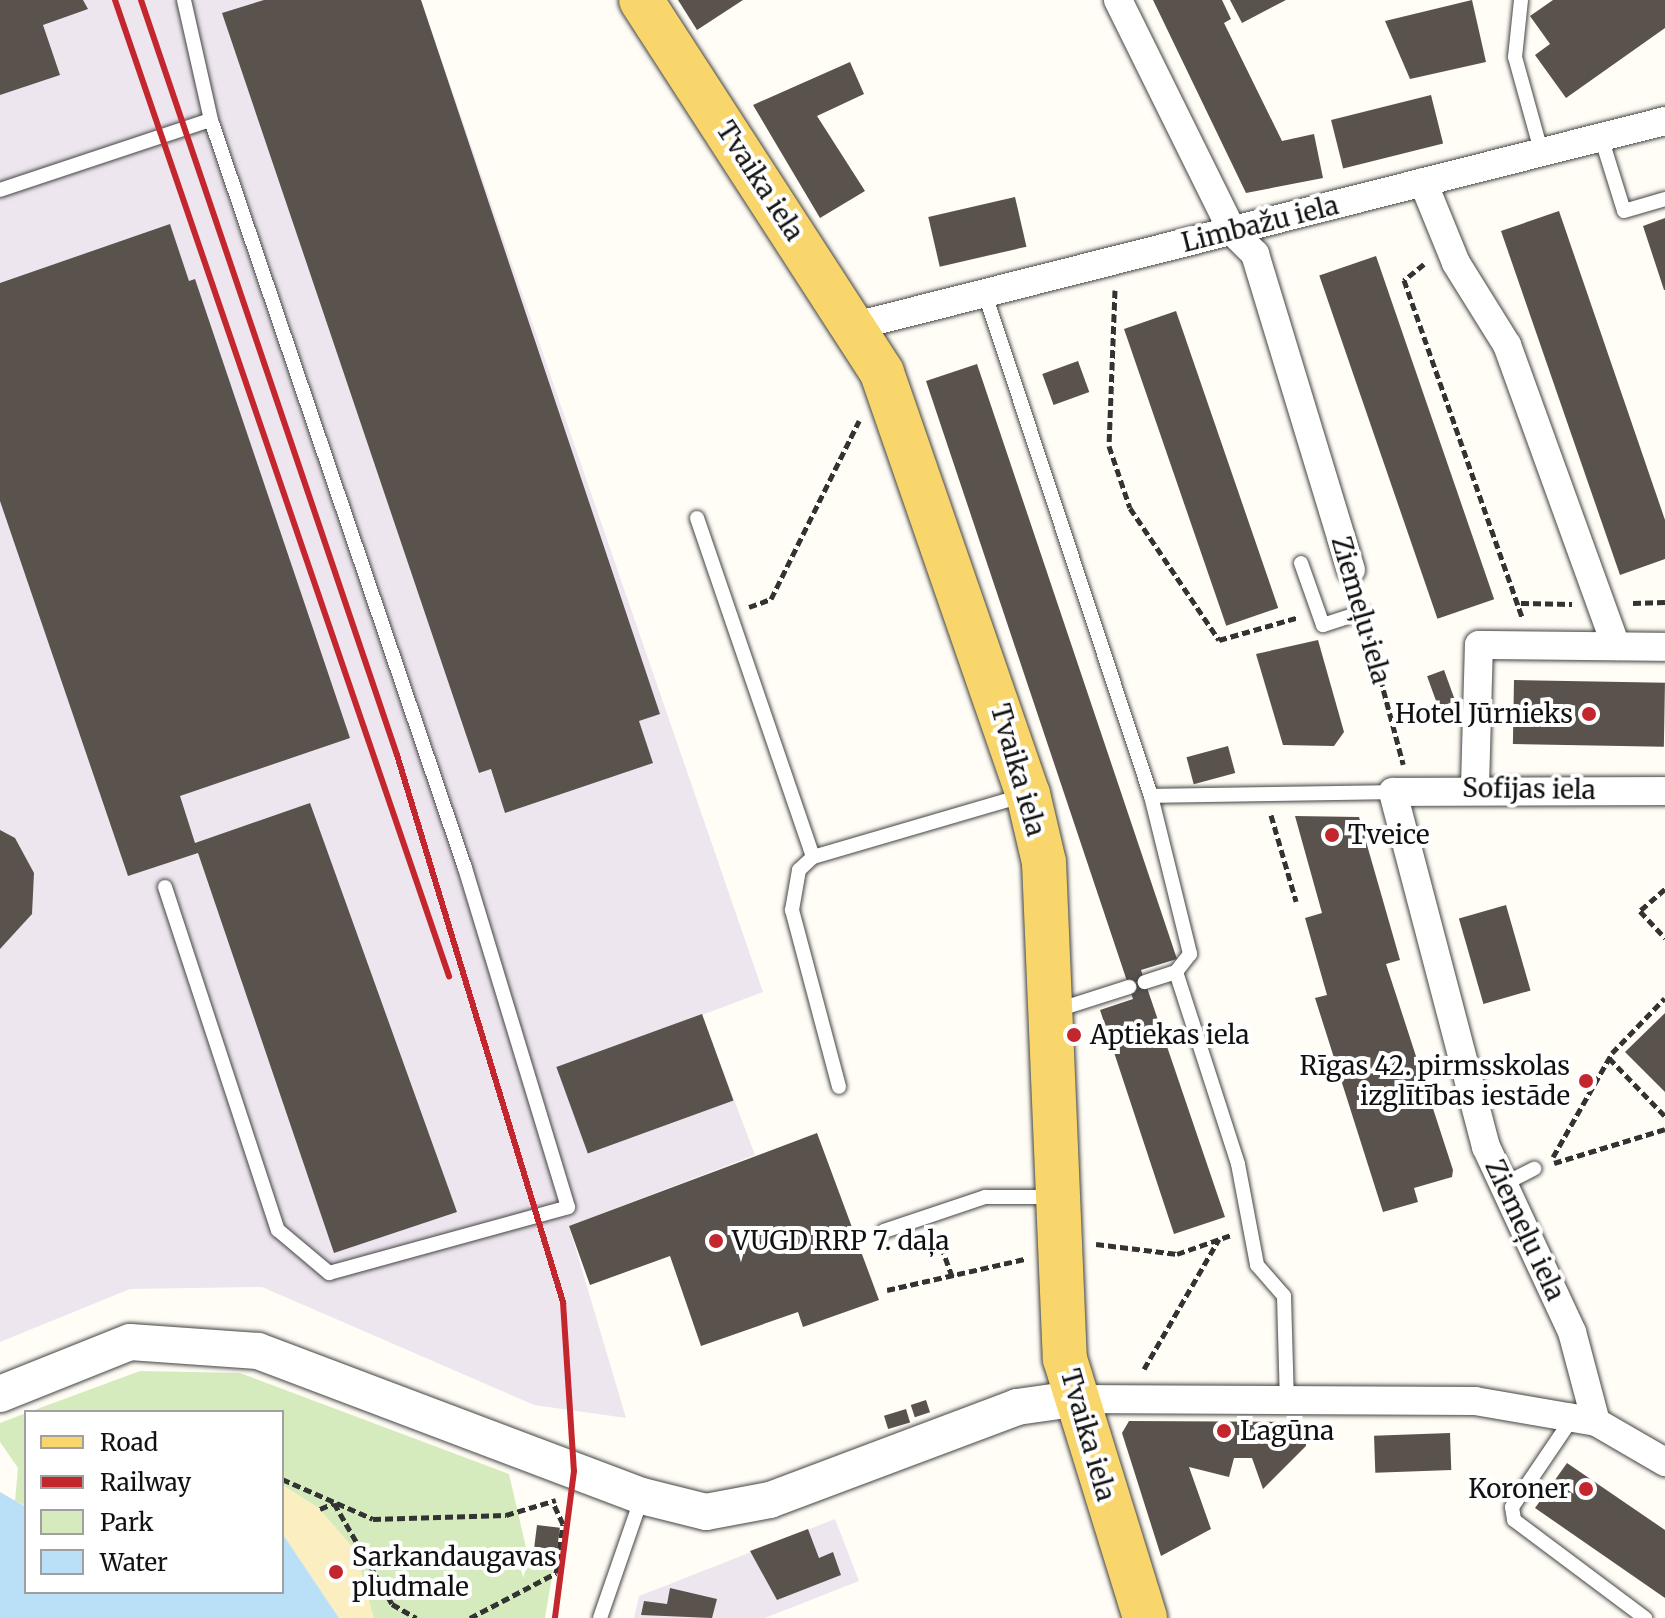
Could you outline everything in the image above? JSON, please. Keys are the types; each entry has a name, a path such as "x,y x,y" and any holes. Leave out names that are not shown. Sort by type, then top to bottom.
{"main road":[{"name":"Tvaika iela","path":"641,0 855,326 882,373 1028,794 1044,862 1059,1198 1073,1399 1145,1618"}],"street":[{"name":"Ziemeļu iela","path":"1118,0 1232,231 1255,254 1351,570"},
{"name":"Limbažu iela","path":"855,326 1665,121"},
{"path":"1423,182 1449,244 1507,345 1616,646"},
{"path":"1475,786 1479,645 1665,647"},
{"name":"Sofijas iela","path":"1393,792 1475,786 1665,791"},
{"name":"Ziemeļu iela","path":"1393,792 1486,1147 1572,1332 1584,1420"},
{"path":"0,1394 130,1342 245,1349 680,1509 732,1510 1017,1407 1073,1399 1475,1401 1584,1420 1665,1462"}],"lane":[{"path":"165,887 278,1230 329,1273 568,1207 465,868 211,120 184,0"},
{"path":"1521,0 1515,57 1541,151"},
{"path":"0,190 211,120"},
{"path":"1601,137 1624,211 1665,199"},
{"path":"985,294 1151,796 1190,954 1176,972 1145,982"},
{"path":"697,518 813,857"},
{"path":"1301,563 1323,625 1363,612"},
{"path":"1151,796 1264,791 1393,792"},
{"path":"839,1087 792,910 799,870 813,857 1028,794"},
{"path":"1176,972 1238,1164 1257,1265 1284,1296 1287,1401"},
{"path":"1051,1012 1129,987"},
{"path":"1504,1184 1534,1169"},
{"path":"884,1231 985,1197 1059,1198"},
{"path":"1584,1420 1512,1507 1514,1520 1645,1618"},
{"path":"600,1618 642,1496"}],"path":[{"path":"1449,244 1404,280 1521,603 1526,645"},
{"path":"1115,289 1109,446 1130,508 1219,640 1316,610"},
{"path":"730,613 771,599 882,373"},
{"name":"Ziemeļu iela","path":"1363,612 1404,761 1393,792"},
{"path":"1264,791 1296,901"},
{"path":"1665,889 1640,911 1665,938"},
{"path":"1665,998 1609,1058 1548,1165 1665,1129"},
{"path":"1609,1058 1665,1116"},
{"path":"929,1216 952,1276"},
{"path":"1085,1243 1177,1254 1250,1229"},
{"path":"1139,1377 1219,1239"},
{"path":"887,1290 1029,1258"},
{"path":"284,1480 373,1519 506,1515 553,1503 564,1490"},
{"path":"320,1509 334,1503"},
{"path":"334,1503 392,1604 416,1618"},
{"path":"470,1618 556,1573 563,1524 553,1503"}],"shaded area":[{"path":"0,0 421,0 763,992 702,1015 755,1155 569,1226 626,1418 534,1405 262,1287 130,1289 0,1342"},
{"path":"835,1519 859,1581 765,1618 634,1618 639,1596"}],"green space":[{"path":"140,1371 240,1373 509,1474 530,1565 553,1570 545,1618 374,1618 320,1509 284,1486 284,1410 34,1410"},
{"path":"24,1414 24,1505 15,1501 18,1468 0,1442 0,1423"}],"sand":[{"name":"Sarkandaugavas pludmale","path":"284,1486 320,1509 355,1550 374,1618 339,1618 284,1536"}],"water":[{"path":"0,1492 24,1506 24,1594 284,1594 284,1536 339,1618 0,1618"}],"building":[{"path":"0,0 83,0 88,9 43,25 60,75 0,95"},
{"path":"264,0 421,0 660,714 639,721 653,763 505,813 491,769 479,773 222,13"},
{"path":"678,0 743,0 697,30"},
{"path":"1153,0 1222,0 1231,19 1224,23 1282,141 1314,134 1323,178 1246,193"},
{"path":"1230,0 1286,0 1242,23"},
{"path":"1472,0 1486,62 1410,79 1385,21"},
{"path":"1553,0 1665,0 1665,28 1566,98 1535,55 1550,44 1530,16"},
{"path":"850,62 864,94 817,116 865,191 820,218 753,105"},
{"path":"1431,95 1443,144 1343,168 1331,120"},
{"path":"1015,197 1026,247 940,267 928,217"},
{"path":"1559,211 1665,520 1665,559 1620,575 1501,231"},
{"path":"1665,218 1665,290 1664,290 1643,226"},
{"path":"170,224 189,281 195,279 350,738 180,796 195,843 310,803 457,1212 334,1253 198,853 128,876 0,501 0,283"},
{"path":"1376,256 1494,599 1437,619 1319,276"},
{"path":"1176,311 1278,608 1226,626 1124,329"},
{"path":"1078,361 1089,392 1054,405 1042,374"},
{"path":"977,364 1177,959 1141,970 1225,1217 1174,1234 1100,1010 1133,999 926,381"},
{"path":"1318,640 1344,732 1334,746 1283,745 1256,654"},
{"path":"1444,670 1455,701 1438,707 1427,676"},
{"name":"Hotel Jūrnieks","path":"1514,680 1665,683 1664,747 1513,744"},
{"path":"1228,746 1235,773 1194,784 1186,757"},
{"path":"1295,816 1359,817 1400,960 1386,964 1453,1170 1452,1177 1414,1188 1418,1202 1383,1212 1315,998 1327,995 1305,918 1322,913"},
{"path":"0,830 15,838 34,873 32,914 0,949"},
{"path":"1506,905 1531,991 1483,1004 1459,919"},
{"path":"1665,1013 1665,1092 1625,1052"},
{"path":"702,1014 733,1100 588,1153 556,1067"},
{"name":"VUGD RRP 7. daļa","path":"817,1133 879,1300 803,1327 798,1312 701,1346 670,1256 590,1285 569,1226"},
{"path":"926,1400 930,1412 915,1417 911,1405"},
{"path":"906,1409 910,1422 888,1429 884,1416"},
{"path":"1129,1421 1306,1422 1306,1446 1263,1489 1252,1458 1234,1458 1229,1477 1189,1467 1211,1529 1161,1556 1122,1433"},
{"path":"1450,1433 1451,1470 1375,1473 1374,1436"},
{"path":"1567,1463 1665,1530 1665,1598 1535,1508"},
{"path":"537,1525 560,1528 557,1550 534,1547"},
{"path":"808,1529 819,1558 833,1552 841,1575 777,1600 750,1551"},
{"path":"670,1588 717,1599 712,1618 641,1615 644,1601 667,1604"}],"railway":[{"path":"115,0 449,976"},
{"path":"141,0 397,755 563,1302 574,1471 555,1618"}],"place":[{"name":"Hotel Jūrnieks","path":"1589,714"},
{"name":"Tveice","path":"1332,835"},
{"name":"Aptiekas iela","path":"1074,1035"},
{"name":"Rīgas 42. pirmsskolas izglītības iestāde","path":"1586,1081"},
{"name":"VUGD RRP 7. daļa","path":"716,1241"},
{"name":"Lagūna","path":"1224,1431"},
{"name":"Koroner","path":"1586,1489"},
{"name":"Sarkandaugavas pludmale","path":"336,1572"}]}
